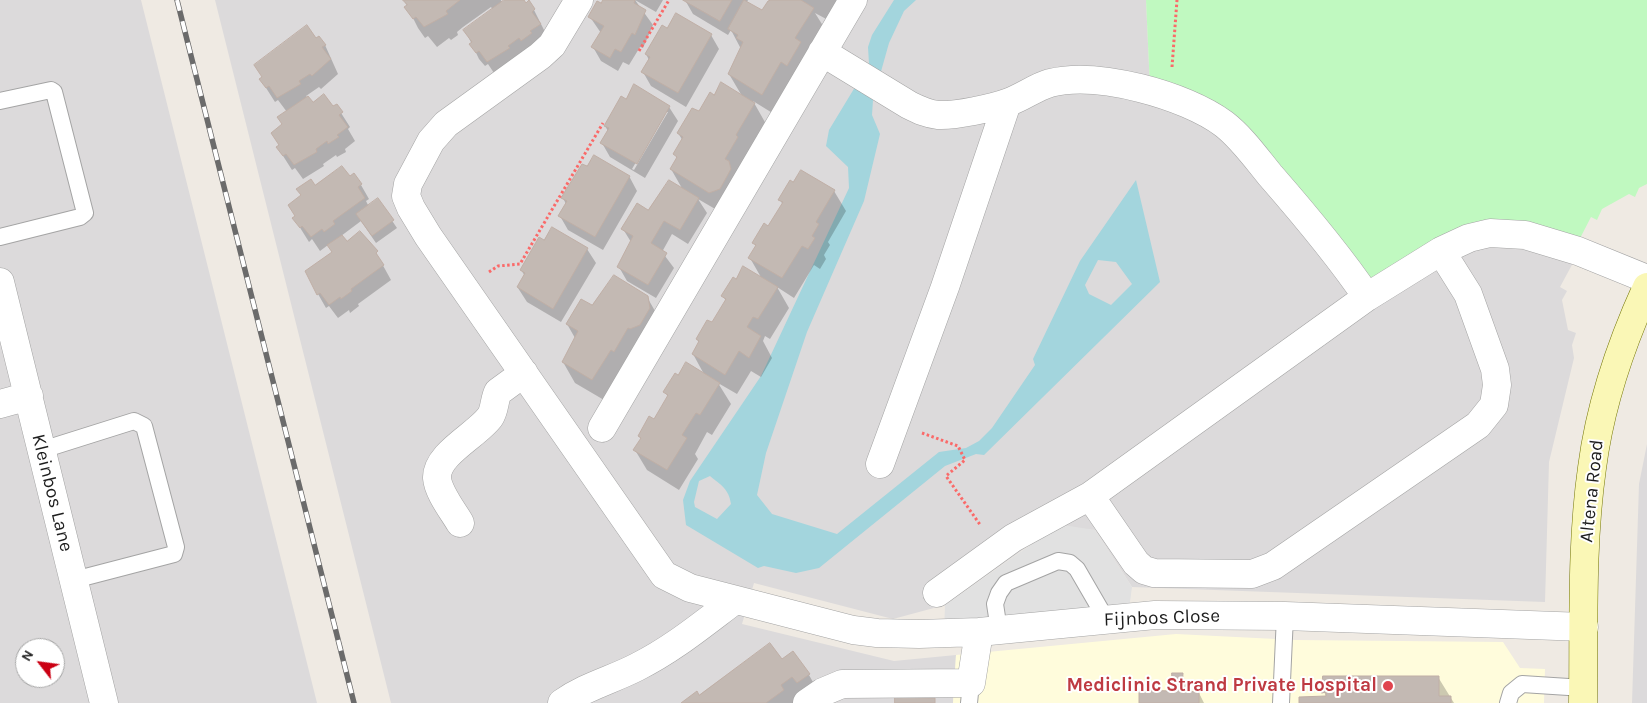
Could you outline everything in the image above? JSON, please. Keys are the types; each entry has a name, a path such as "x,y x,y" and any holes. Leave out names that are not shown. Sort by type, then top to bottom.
{"street":[{"path":"602,428 853,0"},
{"name":"Fijnbos Close","path":"569,5 552,45 540,56 446,124 431,141 408,184 406,196 411,208 465,288 664,575 690,588 853,630 877,633 989,631 1155,615 1286,616 1584,627"},
{"path":"822,52 924,112 939,115 1008,103 1050,83 1091,80 1124,85 1169,98 1212,116 1226,126 1313,224 1367,297"},
{"path":"880,464 945,287 1008,103"},
{"path":"936,593 1013,538 1090,496 1367,297 1441,251 1469,238 1490,233 1525,235 1578,251 1647,280"},
{"path":"1090,496 1136,563 1144,570 1154,573 1252,574 1273,566 1478,425 1494,405 1497,385 1495,369 1468,294 1441,251"},
{"name":"Kleinbos Lane","path":"0,282 104,703"},
{"name":"Altena Road","path":"1584,695 1585,545 1592,468 1597,437 1624,340 1647,287"},
{"path":"460,523 439,486 437,477 440,466 447,456 492,416 498,392 524,373"},
{"path":"0,404 29,396"},
{"path":"562,703 593,684 635,668 665,652 740,601"},
{"path":"807,703 822,692 842,684 970,693 989,631"}],"lane":[{"path":"0,101 50,90 54,92 85,212 80,217 0,237"},
{"path":"42,450 134,422 141,422 144,426 176,547 174,554 74,580"},
{"path":"989,631 999,592 1006,583 1058,561 1070,564 1077,569 1106,620"},
{"path":"1281,703 1286,616"},
{"path":"1508,703 1511,693 1522,684 1584,695"}],"path":[{"path":"639,51 669,0"},
{"path":"1169,98 1177,0"},
{"path":"465,288 498,266 520,264 602,122"},
{"path":"895,424 959,448 965,460 946,476 998,549"}],"shaded area":[{"path":"0,0 141,0 317,703 0,703"},
{"path":"215,0 1146,0 1150,88 1469,236 1580,250 1560,287 1567,291 1562,300 1568,330 1576,333 1572,345 1574,358 1549,462 1545,602 1132,587 1095,530 1055,527 945,605 893,619 754,583 742,624 894,661 956,655 953,703 391,703"},
{"path":"1647,444 1647,703 1632,703 1639,484"},
{"path":"1063,525 1095,530 1132,587 1128,617 944,633 945,605 1056,527"},
{"path":"1176,634 1296,640 1503,642 1520,668 1545,669 1544,703 953,703 956,655"}],"green space":[{"path":"1146,0 1647,0 1647,184 1639,188 1635,197 1629,194 1602,209 1597,220 1591,217 1575,248 1490,231 1367,295 1249,148 1150,88"}],"water":[{"path":"894,0 916,0 904,11 889,43 873,100 872,115 880,134 864,201 807,332 766,453 757,495 772,514 837,534 939,452 966,448 979,441 992,428 1035,365 1033,359 1080,261 1136,180 1160,282 984,455 976,454 945,466 819,568 796,573 764,566 758,568 686,525 683,500 690,481 761,376 849,188 848,167 826,146 829,130 869,64 868,47 872,35","holes":["1098,260 1116,262 1132,284 1111,305 1089,294 1085,285","710,476 726,491 731,504 717,519 695,507 694,502 699,481"]}],"building":[{"path":"403,0 460,0 446,11 448,14 424,27 416,17 413,19 404,7 407,5"},
{"path":"504,0 524,0 526,3 529,0 535,9 532,12 541,24 530,31 532,33 521,41 519,38 508,46 510,48 487,62 479,51 476,53 469,44 472,42 463,30"},
{"path":"603,0 635,0 634,3 646,10 635,35 632,33 621,52 615,49 610,58 591,47 604,26 588,17 597,1 601,3"},
{"path":"683,0 732,0 720,21"},
{"path":"744,0 762,10 768,1 771,0 801,0 814,8 795,38 801,42 787,66 781,62 762,95 728,74 743,42 736,38 738,35 728,29"},
{"path":"676,13 712,34 678,93 641,72 650,57 645,54 662,25 667,28"},
{"path":"307,25 316,38 319,36 326,45 322,47 331,59 312,76 310,74 299,81 301,84 277,98 269,86 266,88 259,79 262,77 254,65"},
{"path":"721,82 755,103 736,135 738,137 725,159 729,161 731,169 720,189 709,193 670,169 677,157 673,154 683,137 677,133 692,108 699,111 710,92 714,95"},
{"path":"634,84 670,106 637,164 600,143 609,128 604,126 621,96 626,99"},
{"path":"324,94 333,106 337,104 343,112 339,115 348,127 337,135 339,137 328,144 327,141 316,149 317,152 294,165 286,154 283,156 276,147 279,145 271,133 282,124 277,117 308,96 313,102"},
{"path":"594,155 630,176 595,237 558,216 567,201 561,198 582,164 587,166"},
{"path":"342,166 350,176 354,173 362,184 358,187 365,198 333,221 335,224 324,232 322,229 311,237 292,218 295,216 288,205 301,195 296,189 311,179 315,185"},
{"path":"801,170 835,190 816,222 819,224 812,236 815,238 808,249 802,246 782,278 748,258 756,245 752,243 764,223 768,226 783,202 778,200 790,180 793,182"},
{"path":"669,180 699,198 680,230 664,221 651,243 667,253 648,285 617,267 633,236 621,229 637,203 648,210"},
{"path":"378,198 394,220 372,236 356,214"},
{"path":"552,227 588,248 553,309 517,287 525,273 520,270 539,237 544,240"},
{"path":"360,231 378,251 376,253 384,265 351,289 352,291 341,299 340,297 329,305 320,293 317,295 305,271 332,252 327,245 342,235 347,241"},
{"path":"743,266 778,287 758,319 753,317 747,327 761,336 749,358 739,351 725,375 692,354 699,341 696,339 707,320 712,322 726,299 721,296 733,277 736,279"},
{"path":"614,275 648,296 650,308 640,325 628,328 614,352 611,350 592,380 562,362 578,331 566,324 581,299 592,305"},
{"path":"686,362 720,383 700,415 696,413 682,435 687,438 667,470 633,450 641,438 638,436 649,416 654,419 668,395 663,392 675,373 678,375"},
{"path":"770,643 782,659 793,651 810,674 797,683 792,677 781,685 784,690 766,703 681,703 697,691 699,695"},
{"path":"1172,673 1183,673 1182,691 1199,692 1199,703 1139,703 1139,690 1172,691"},
{"path":"1323,676 1439,676 1439,696 1451,696 1451,703 1299,703 1299,697 1326,696 1326,692 1322,693"},
{"path":"895,697 935,698 935,703 895,703"}],"railway":[{"path":"177,0 354,703"}],"place":[{"name":"Mediclinic Strand Private Hospital","path":"1388,686"}]}
